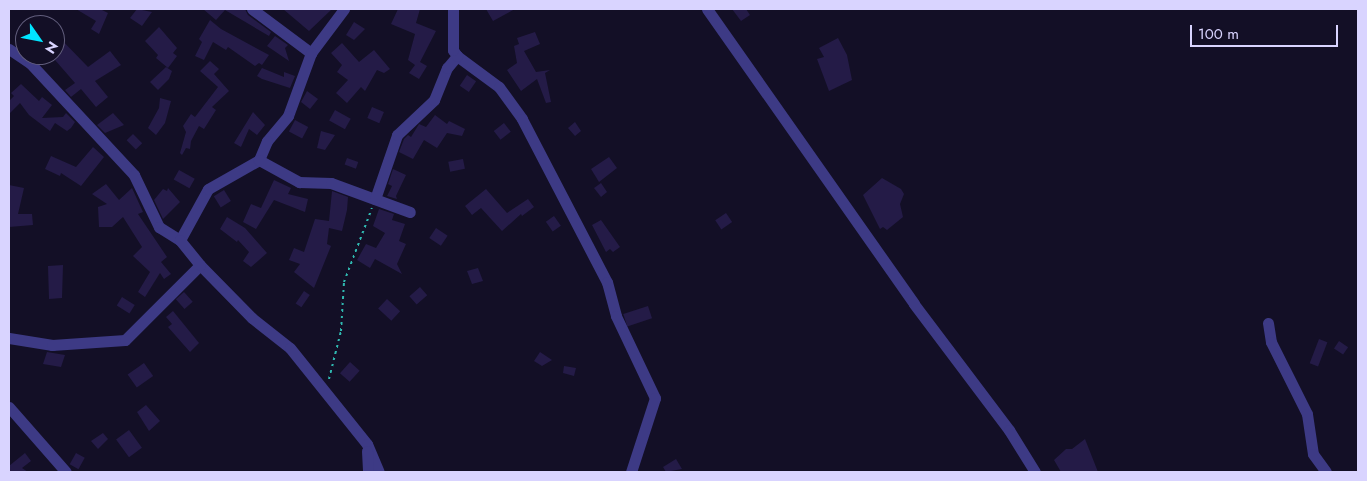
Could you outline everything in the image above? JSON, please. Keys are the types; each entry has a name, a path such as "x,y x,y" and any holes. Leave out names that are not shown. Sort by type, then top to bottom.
{"street":[{"path":"252,9 311,53"},
{"path":"180,240 208,188 259,160 267,141 288,116 311,53 344,9"},
{"path":"453,9 453,50 457,56 499,87 522,119 607,282 616,316 655,398 632,472"},
{"path":"707,9 914,304 1009,430 1035,472"},
{"path":"9,49 30,63 72,106 134,175 159,227 180,240 200,266 252,318 290,348 367,444 379,472"},
{"path":"375,198 397,135 434,100 447,68 457,56"},
{"path":"259,160 298,182 331,182 410,212"},
{"path":"9,338 52,346 125,340 200,266"},
{"path":"1268,323 1271,342 1307,414 1313,454 1326,472"},
{"path":"9,407 66,472"},
{"path":"367,444 368,472"}],"path":[{"path":"326,392 341,331 344,282 375,198"}],"building":[{"path":"76,9 100,9 108,13 99,34 91,29 96,21"},
{"path":"137,9 152,12 142,26 130,18"},
{"path":"203,9 245,9 248,15 271,32 269,36 225,10 216,20"},
{"path":"283,9 332,9 309,31"},
{"path":"398,9 420,9 416,23 436,31 420,62 427,66 419,79 409,73 415,65 408,60 415,34 391,24"},
{"path":"486,9 515,9 493,21"},
{"path":"732,9 746,9 750,15 741,21"},
{"path":"210,20 221,29 269,55 262,65 259,63 255,66 228,47 226,50 213,42 204,60 195,56 202,42 199,39"},
{"path":"354,22 365,29 354,40 346,35"},
{"path":"159,27 177,48 173,53 177,56 168,68 156,58 158,55 145,41"},
{"path":"535,32 540,44 524,51 536,72 550,70 545,73 551,102 546,103 537,79 521,91 507,70 517,63 514,46 519,44 517,38"},
{"path":"275,36 288,45 285,48 289,61 267,46"},
{"path":"838,38 847,55 852,80 829,91 817,59 824,57 819,48"},
{"path":"65,43 88,67 110,51 121,65 95,81 108,97 96,107 81,89 71,97 65,90 75,83 59,65 65,65"},
{"path":"342,43 359,62 374,50 390,69 384,73 377,70 365,91 361,87 347,103 336,93 348,80 337,72 342,65 331,53"},
{"path":"210,61 219,69 214,74 229,91 212,107 216,110 204,129 199,126 191,141 190,149 186,148 182,155 180,153 186,132 183,126 191,114 195,117 218,87 200,71"},
{"path":"166,67 172,71 169,79 158,90 150,82"},
{"path":"262,68 284,77 284,72 295,76 290,88 257,76"},
{"path":"467,75 476,81 469,92 460,86"},
{"path":"21,84 39,101 42,97 52,105 42,118 63,117 66,113 75,122 71,128 67,131 55,123 50,131 29,115 20,103 9,114 9,101 14,96 11,93"},
{"path":"307,91 318,99 310,109 301,102"},
{"path":"160,98 171,101 165,123 156,135 148,128 159,108"},
{"path":"372,107 384,112 379,123 367,118"},
{"path":"335,110 351,119 345,129 329,120"},
{"path":"253,112 265,125 257,135 249,129 241,147 234,143"},
{"path":"113,113 124,125 105,133 97,125"},
{"path":"435,115 447,124 449,121 465,129 462,136 447,133 437,148 424,140 413,159 399,152 404,139 408,135 411,137 419,124 426,127"},
{"path":"295,120 308,127 302,139 289,131"},
{"path":"575,122 581,131 575,136 568,128"},
{"path":"504,123 511,132 501,140 494,131"},
{"path":"321,131 335,135 325,150 317,148"},
{"path":"133,134 142,143 136,150 127,140"},
{"path":"93,147 104,157 81,186 61,173 60,176 45,169 51,156 76,167"},
{"path":"609,157 617,168 599,182 591,169"},
{"path":"347,158 358,162 356,169 345,165"},
{"path":"463,159 465,169 450,172 448,162"},
{"path":"393,169 406,175 396,196 397,199 387,196 392,186 388,184"},
{"path":"179,170 195,179 189,188 174,180"},
{"path":"882,178 901,189 904,194 900,204 903,217 887,230 883,227 880,229 863,195"},
{"path":"274,180 291,188 288,194 308,199 305,212 274,200 256,229 243,222 251,204 261,208"},
{"path":"601,183 607,192 601,197 594,188"},
{"path":"106,184 119,200 132,188 143,212 138,214 167,257 161,262 171,274 164,279 160,273 145,297 138,292 150,272 133,256 142,247 123,217 112,227 99,227 98,207 107,204 92,194"},
{"path":"9,185 24,188 18,214 32,214 33,225 9,227"},
{"path":"168,188 180,202 163,219 154,200 163,189 167,191"},
{"path":"486,189 507,213 528,199 534,207 522,216 521,214 502,231 481,208 472,215 465,206"},
{"path":"224,190 231,201 221,207 214,196"},
{"path":"332,191 348,197 347,210 342,231 329,228 327,244 331,246 314,288 294,272 300,264 289,260 294,248 304,252 315,219 329,221"},
{"path":"379,209 394,214 392,220 405,224 399,241 406,244 397,264 402,274 375,259 370,268 357,260 366,244 376,248 385,233 373,226"},
{"path":"726,213 732,222 721,229 715,220"},
{"path":"554,216 561,226 553,232 546,222"},
{"path":"227,217 245,228 267,253 251,267 243,261 249,252 238,240 237,242 220,229"},
{"path":"601,220 620,247 613,252 610,249 606,252 592,225"},
{"path":"436,228 448,236 441,246 429,238"},
{"path":"63,265 62,298 49,299 48,266"},
{"path":"478,268 483,281 472,284 467,271"},
{"path":"420,287 427,295 417,304 409,296"},
{"path":"304,291 310,295 301,307 296,303"},
{"path":"184,292 193,302 185,309 176,299"},
{"path":"122,297 135,305 129,313 117,305"},
{"path":"387,299 400,311 391,321 378,309"},
{"path":"648,306 652,318 627,326 623,314"},
{"path":"173,311 199,343 190,352 168,327 172,324 166,317"},
{"path":"1319,339 1327,342 1318,366 1310,363"},
{"path":"1339,341 1348,347 1343,355 1334,348"},
{"path":"47,352 65,355 61,367 43,364"},
{"path":"540,352 552,360 542,366 534,361"},
{"path":"350,362 360,371 350,382 340,373"},
{"path":"144,363 153,376 137,388 128,374"},
{"path":"564,366 576,368 574,376 563,373"},
{"path":"146,405 160,421 149,431 137,412"},
{"path":"129,430 142,448 129,457 116,439"},
{"path":"103,433 108,439 98,449 91,441"},
{"path":"1085,439 1098,472 1061,472 1054,460 1066,449 1072,449"},
{"path":"25,453 31,461 22,468 28,472 9,472 9,466"},
{"path":"76,453 85,458 78,469 70,464"},
{"path":"676,459 682,469 666,472 663,467"}]}
